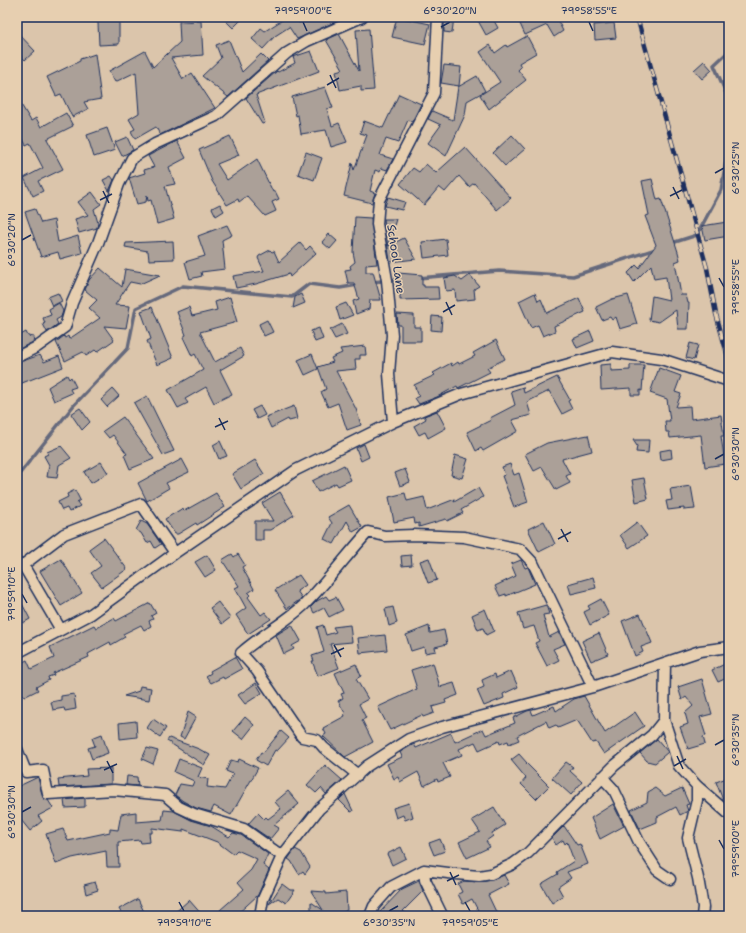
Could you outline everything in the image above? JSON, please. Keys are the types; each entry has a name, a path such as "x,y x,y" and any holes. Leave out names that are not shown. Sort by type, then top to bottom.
{"street":[{"path":"17,357 37,347 65,327 72,303 98,243 119,184 132,158 155,144 216,116 266,72 294,49 307,41 362,17"},
{"name":"School Lane","path":"393,422 389,374 392,335 387,280 377,224 379,200 434,93 438,17"},
{"path":"17,653 91,614 175,553 296,470 393,422 462,394 612,352 661,359 729,381"},
{"path":"61,630 24,565 64,534 140,504 175,553"},
{"path":"358,775 324,748 317,740 302,737 257,671 241,653 256,639 278,625 304,604 368,532 385,536 414,535 464,537 520,550 533,563 593,687"},
{"path":"260,916 263,899 282,856 319,809 368,766 409,739 442,727 593,687 700,651 729,647"},
{"path":"665,663 664,720 679,766 697,786 729,814"},
{"path":"370,916 374,906 391,888 424,870 479,876 491,874 513,864 528,853 602,778 652,735 664,720"},
{"path":"17,749 26,772 43,770 48,794 114,790 165,796 179,807 194,814 244,829 282,856"},
{"path":"602,778 614,790 639,842 657,870 670,879"},
{"path":"697,786 698,800 688,838 703,907 702,916"},
{"path":"424,870 425,880 442,915"}],"building":[{"path":"95,17 119,17 119,44 99,45 98,23"},
{"path":"222,17 244,17 233,28"},
{"path":"287,17 295,17 299,23 314,17 346,17 297,39 289,27 275,36 263,49 252,39 261,28 265,31"},
{"path":"397,17 430,24 425,44 392,37"},
{"path":"444,17 454,17 452,33 444,32"},
{"path":"476,17 492,17 498,28 486,35"},
{"path":"517,17 565,17 558,21 563,31 554,37 547,25 525,35"},
{"path":"201,21 203,55 171,58 183,79 192,73 215,108 160,135 156,127 135,139 131,131 135,129 129,119 139,113 136,72 115,82 109,71 145,51 153,67 180,42 179,22"},
{"path":"614,23 616,38 595,40 594,25"},
{"path":"369,29 374,90 361,91 361,86 340,90 336,71 343,69 326,40 339,34 359,71 356,30"},
{"path":"17,32 35,51 25,60 17,52"},
{"path":"527,36 536,53 519,63 521,67 518,70 526,80 489,109 480,95 500,82 480,52 490,45 495,53 506,45 507,47"},
{"path":"229,40 242,72 261,54 268,61 228,97 202,76 221,58 216,45"},
{"path":"311,51 319,71 256,95 265,123 262,124 246,98 277,71 278,72 295,63 293,57"},
{"path":"95,54 101,99 84,102 88,109 72,117 61,94 56,96 47,77 80,61 80,59"},
{"path":"704,61 712,70 702,79 694,70"},
{"path":"444,65 461,67 459,86 441,83"},
{"path":"477,76 485,91 467,101 465,115 446,156 428,143 441,125 428,119 432,111 453,120 458,87"},
{"path":"325,87 333,108 327,109 332,126 339,123 347,142 331,147 326,130 301,134 298,115 296,116 292,97"},
{"path":"399,94 421,104 412,122 408,120 398,143 386,139 380,155 393,159 387,170 381,168 380,172 375,170 370,191 375,193 372,203 344,196 352,163 354,170 367,135 360,133 364,121 383,128"},
{"path":"17,98 31,121 36,118 41,127 66,113 73,126 47,139 63,169 38,181 43,191 33,196 24,178 43,168 30,143 26,145 17,128"},
{"path":"107,128 115,150 94,157 87,135"},
{"path":"512,135 525,149 505,166 493,153"},
{"path":"230,136 239,155 217,164 227,180 257,159 273,192 275,191 279,199 272,202 276,211 265,216 247,196 239,202 238,199 227,205 212,181 199,150"},
{"path":"127,137 133,150 122,156 115,142"},
{"path":"177,141 186,158 169,167 175,184 165,186 174,219 157,224 151,200 148,201 147,195 146,202 137,204 129,178 145,173 144,170 154,167 148,156"},
{"path":"465,147 511,198 497,210 474,183 469,187 459,176 445,192 439,187 424,205 400,184 413,168 419,172 426,164 436,173"},
{"path":"306,152 322,158 314,180 298,174"},
{"path":"111,176 114,180 109,191 103,180"},
{"path":"652,179 657,200 661,199 680,260 675,262 681,295 686,295 689,303 688,329 678,329 676,310 659,322 649,320 652,296 669,300 666,277 654,279 651,265 634,282 628,273 636,265 639,268 656,245 645,216 649,215 642,181"},
{"path":"92,192 101,204 94,209 98,223 97,228 79,233 75,219 88,215 78,202"},
{"path":"388,197 405,202 402,210 385,206"},
{"path":"220,204 224,211 216,216 212,208"},
{"path":"35,209 41,223 54,220 58,242 78,236 82,253 60,259 58,252 41,257 25,212"},
{"path":"355,217 371,218 377,264 366,265 366,272 373,272 381,300 370,300 369,309 356,314 353,301 359,299 354,283 348,283 345,270 351,269 350,266 355,262 353,252"},
{"path":"384,219 396,219 388,246 404,238 416,259 390,262"},
{"path":"727,222 729,236 705,240 702,226"},
{"path":"227,225 232,235 222,240 225,269 201,272 202,276 190,279 185,262 205,256 198,236"},
{"path":"329,234 337,241 330,249 322,242"},
{"path":"446,239 448,255 424,258 422,242"},
{"path":"173,241 174,259 149,260 148,251 125,247 126,243"},
{"path":"300,243 306,250 310,246 316,253 290,277 289,274 256,284 236,288 233,276 264,271 258,258 259,256 270,250 272,252 274,251 279,262"},
{"path":"100,268 122,287 125,269 160,275 140,284 130,282 115,305 130,306 126,328 104,326 114,340 97,352 95,350 86,356 83,352 65,361 56,342 64,336 65,338 68,336 69,339 100,318 89,308 97,300 85,290 89,280"},
{"path":"398,273 422,275 422,285 424,285 424,287 438,287 439,299 400,300 400,292 397,292"},
{"path":"470,275 479,286 474,289 475,299 456,301 455,290 446,291 444,278 455,276 462,281"},
{"path":"58,293 62,301 52,306 48,297"},
{"path":"535,293 538,301 541,299 547,313 579,298 585,312 554,326 555,331 543,336 538,325 531,328 519,301"},
{"path":"301,294 305,303 293,308 295,297"},
{"path":"628,295 637,324 620,329 616,317 612,320 610,317 602,320 596,307 612,299"},
{"path":"230,297 237,322 200,332 215,362 240,348 244,356 220,370 232,394 214,403 206,387 185,399 188,403 178,408 168,390 203,370 195,354 192,356 183,337 186,335 177,312 189,307 192,316 217,310 215,302"},
{"path":"59,303 63,311 61,317 56,320 58,324 47,332 43,324 45,323 43,318 51,315 49,309"},
{"path":"346,303 353,315 340,320 336,307"},
{"path":"152,307 173,358 157,365 147,341 151,339 141,311"},
{"path":"397,314 414,315 414,327 421,327 421,341 401,341 401,325 398,325"},
{"path":"432,316 442,317 441,331 431,330"},
{"path":"267,320 273,332 264,336 259,324"},
{"path":"342,324 347,334 335,339 330,330"},
{"path":"319,328 323,339 315,342 311,331"},
{"path":"590,331 594,341 577,348 573,339"},
{"path":"26,332 28,336 34,337 33,342 17,350 17,337"},
{"path":"496,340 505,359 487,368 490,372 458,388 457,386 437,397 419,404 415,398 419,396 414,385 435,375 433,373 451,363 452,366 458,362 459,364 475,356 473,353"},
{"path":"690,343 698,345 694,360 686,358"},
{"path":"365,346 366,355 360,355 360,359 355,359 356,369 336,371 356,409 361,425 347,430 338,403 328,407 321,392 326,389 318,367 333,362 331,358 342,353 340,349"},
{"path":"312,354 318,369 305,375 298,360"},
{"path":"40,355 44,362 59,356 63,367 17,385 17,363"},
{"path":"611,364 611,371 630,370 630,365 644,365 642,391 640,390 640,395 631,395 631,388 601,390 600,365"},
{"path":"659,368 681,376 675,392 681,394 676,407 690,406 691,419 721,415 724,436 721,436 725,464 705,467 701,435 670,438 669,432 666,432 665,421 670,421 667,399 650,393"},
{"path":"67,375 69,379 71,377 76,387 70,389 72,393 54,401 48,387"},
{"path":"557,377 570,400 568,401 572,409 562,414 549,391 527,402 531,415 512,420 518,431 483,451 481,448 476,451 467,432 491,420 490,418 515,405 511,391 523,387 524,393"},
{"path":"113,389 119,396 107,407 101,400"},
{"path":"147,396 174,451 163,455 134,403"},
{"path":"260,406 265,415 257,419 252,410"},
{"path":"294,406 297,419 289,421 288,419 271,428 266,417"},
{"path":"80,408 90,422 82,430 71,414"},
{"path":"437,411 446,428 428,438 425,432 419,435 414,426 426,419 424,416"},
{"path":"123,417 154,459 130,469 124,455 127,454 113,435 109,438 103,431"},
{"path":"588,435 592,451 562,459 570,474 566,476 570,483 556,490 542,467 534,471 525,454 547,443"},
{"path":"633,440 649,440 648,453 636,452 637,446"},
{"path":"220,441 227,456 219,459 213,445"},
{"path":"364,444 369,457 361,461 356,448"},
{"path":"61,446 71,458 59,465 57,478 47,477 49,465 44,456 48,454 47,452"},
{"path":"671,449 672,458 661,460 660,451"},
{"path":"455,455 468,459 462,478 451,475"},
{"path":"182,459 189,472 166,483 169,488 147,501 138,483"},
{"path":"255,460 264,474 241,489 232,474"},
{"path":"101,462 108,473 91,483 84,472"},
{"path":"510,464 514,475 519,473 528,502 514,507 502,476 505,475 502,467"},
{"path":"344,465 351,480 338,486 336,483 318,492 312,481"},
{"path":"405,469 410,482 400,486 395,473"},
{"path":"644,478 648,499 636,502 632,480"},
{"path":"691,486 695,509 684,510 684,508 668,510 666,501 672,500 670,489"},
{"path":"478,488 483,497 461,510 463,513 447,521 446,519 419,527 419,523 415,524 414,518 394,522 389,497 405,493 407,501 424,497 427,510 455,499 454,502"},
{"path":"75,490 80,500 77,502 80,506 69,512 67,508 62,510 58,502 68,497 67,494"},
{"path":"280,492 294,515 270,530 263,530 263,540 255,540 255,521 273,521 262,503"},
{"path":"216,493 225,507 197,525 196,523 178,534 175,534 165,519 183,508 184,511"},
{"path":"349,505 362,527 353,532 347,521 334,544 324,539 332,523 328,517"},
{"path":"141,521 147,524 161,544 155,548 151,541 147,543 141,533 136,530"},
{"path":"544,521 555,544 539,552 528,529"},
{"path":"637,522 647,536 629,548 620,535"},
{"path":"104,538 127,569 102,587 91,573 101,566 89,549"},
{"path":"232,554 234,557 238,554 245,565 242,567 254,589 248,593 250,595 248,597 261,615 265,612 271,619 248,634 236,615 246,608 235,588 239,586 222,560"},
{"path":"207,555 216,570 205,577 195,562"},
{"path":"411,555 412,565 402,566 401,556"},
{"path":"429,558 437,580 428,583 420,561"},
{"path":"61,559 82,593 61,606 40,571"},
{"path":"521,560 525,568 528,567 535,584 506,596 506,594 500,596 495,586 516,576 511,564"},
{"path":"299,575 306,585 297,591 302,598 287,609 275,590"},
{"path":"593,577 596,588 571,594 568,584"},
{"path":"17,594 30,619 23,623 17,613"},
{"path":"326,596 329,600 336,597 343,610 329,617 324,608 314,613 311,607 317,601"},
{"path":"601,599 609,615 590,625 584,612 590,609 588,606"},
{"path":"218,602 230,618 222,624 210,608"},
{"path":"150,603 156,613 151,616 153,619 149,621 151,626 144,630 141,625 123,634 125,637 111,645 110,642 88,654 89,657 53,673 54,675 48,677 49,680 36,687 38,690 24,697 17,684 17,665 27,660 31,669 54,658 50,647 94,625 96,628 114,618 116,621"},
{"path":"546,605 549,614 543,615 549,637 559,632 565,644 553,649 559,660 547,666 535,643 539,641 534,626 523,629 518,613"},
{"path":"393,607 397,623 389,626 385,609"},
{"path":"485,609 494,631 486,635 483,628 478,630 472,615"},
{"path":"640,614 652,643 641,647 643,652 635,656 622,621"},
{"path":"292,625 301,641 292,646 294,649 284,654 276,635"},
{"path":"323,625 326,635 336,632 333,627 350,625 352,642 330,644 339,668 318,676 312,661 314,661 312,656 324,652 317,627"},
{"path":"429,626 430,633 444,630 447,644 435,647 436,651 425,653 424,647 411,651 406,635"},
{"path":"599,633 608,654 591,661 582,641"},
{"path":"385,635 387,650 360,653 358,638"},
{"path":"235,657 242,669 224,679 223,677 211,683 206,676 211,673 210,671"},
{"path":"433,663 440,687 454,683 458,695 445,700 446,703 432,707 434,713 423,717 422,715 390,730 378,707 417,689 411,670"},
{"path":"356,664 361,676 356,679 368,699 359,704 366,718 362,720 373,742 345,757 323,736 326,734 323,728 345,716 345,713 338,701 343,698 341,694 344,693 335,673"},
{"path":"725,664 729,677 718,682 712,670"},
{"path":"511,671 518,687 503,694 504,698 484,706 477,690 484,687 482,680 495,674 496,678"},
{"path":"702,679 712,714 700,717 706,736 703,737 705,744 688,749 680,727 688,724 685,713 693,706 686,697 682,700 678,687"},
{"path":"256,683 262,693 245,704 238,695"},
{"path":"140,686 151,688 149,700 124,696 139,691"},
{"path":"74,694 76,709 65,711 64,708 53,710 51,702 61,700 61,696"},
{"path":"584,696 605,733 635,712 644,726 604,754 596,742 592,743 577,720 558,728 556,725 549,728 546,721 517,736 519,740 509,744 508,741 500,744 499,741 479,750 475,742 459,749 462,755 443,763 450,777 438,782 437,779 424,786 418,772 400,782 398,777 394,779 387,764 402,757 400,752 414,744 416,748 451,733 455,742 483,729 486,735 515,723 513,718 527,711 531,710 533,715 554,706 556,711 574,699"},
{"path":"188,712 196,717 184,739 180,737"},
{"path":"245,717 254,725 243,739 233,731"},
{"path":"153,719 166,728 160,737 147,728"},
{"path":"136,721 137,737 120,739 119,723"},
{"path":"281,731 289,738 277,751 275,750 266,766 256,760 261,752 263,753"},
{"path":"102,734 108,753 92,759 88,748 95,746 92,738"},
{"path":"169,738 199,749 210,755 204,765 167,741"},
{"path":"657,739 668,752 655,763 647,761 640,753"},
{"path":"147,748 158,751 153,764 142,759"},
{"path":"519,754 549,786 536,799 521,784 526,778 511,760"},
{"path":"179,759 202,768 198,777 208,779 207,787 225,789 233,774 226,771 231,760 238,762 239,759 258,768 231,815 214,806 211,812 196,808 175,795 180,784 192,786 194,781 174,772"},
{"path":"566,762 573,767 570,771 582,782 571,795 552,778"},
{"path":"325,765 342,780 326,794 321,788 316,793 307,785"},
{"path":"111,768 111,784 59,787 58,779 87,776 86,769"},
{"path":"127,776 137,777 138,786 126,785"},
{"path":"38,777 43,798 48,800 53,808 38,816 42,821 30,831 17,815 17,787"},
{"path":"729,777 729,805 723,800 716,782"},
{"path":"655,788 665,796 682,788 689,804 686,805 688,811 680,815 676,807 657,817 657,822 640,829 631,810 647,802 648,792"},
{"path":"288,791 299,804 274,825 279,828 270,839 248,824 258,813 264,819 266,817 268,819 281,809 275,802"},
{"path":"345,794 353,811 351,812 339,800"},
{"path":"85,798 85,807 65,808 64,800"},
{"path":"409,803 413,817 405,820 403,815 396,818 393,808"},
{"path":"613,804 624,826 600,839 591,818"},
{"path":"494,807 505,825 492,833 493,836 486,841 490,847 467,858 459,842 480,832 472,820"},
{"path":"164,810 174,811 191,820 211,826 229,837 233,833 241,835 268,854 263,865 269,870 258,895 235,916 225,916 220,910 244,889 238,882 251,870 257,859 237,850 233,854 217,842 183,829 183,832 152,828 152,833 149,833 150,842 141,843 140,840 118,842 119,867 107,867 106,851 72,858 56,864 46,834 63,829 68,841 110,832 110,829 118,830 121,814 136,812 136,822 162,820"},
{"path":"564,826 577,845 580,844 588,864 567,872 571,878 558,887 563,896 552,903 541,884 558,874 557,872 574,861 567,842 565,844 563,840 556,845 552,838"},
{"path":"440,839 445,851 434,855 429,843"},
{"path":"401,847 406,858 392,865 387,854"},
{"path":"295,849 301,852 310,867 305,874 303,871 299,874 291,861 288,859"},
{"path":"504,875 509,884 488,895 498,916 481,916 472,899 463,904 458,894 462,892 458,884 464,881 479,882 492,880"},
{"path":"419,881 423,891 403,911 409,916 385,916 380,912 402,889"},
{"path":"95,882 98,890 86,894 84,885"},
{"path":"282,884 290,890 295,890 286,903 278,898 269,904"},
{"path":"311,891 326,892 326,894 346,892 347,910 342,913 341,916 311,916 311,902 323,910"},
{"path":"138,899 146,916 123,916 119,909"},
{"path":"189,900 203,916 171,916"}],"waterway":[{"path":"729,51 714,65 729,100"},
{"path":"672,243 697,235 721,190 729,143"},
{"path":"418,278 499,271 573,276 656,249"},
{"path":"372,282 401,279"},
{"path":"17,477 74,405 128,348 136,308 183,286 292,297 309,284 340,288 358,285"}],"railway":[{"path":"637,17 707,268 716,314 729,361"}]}
